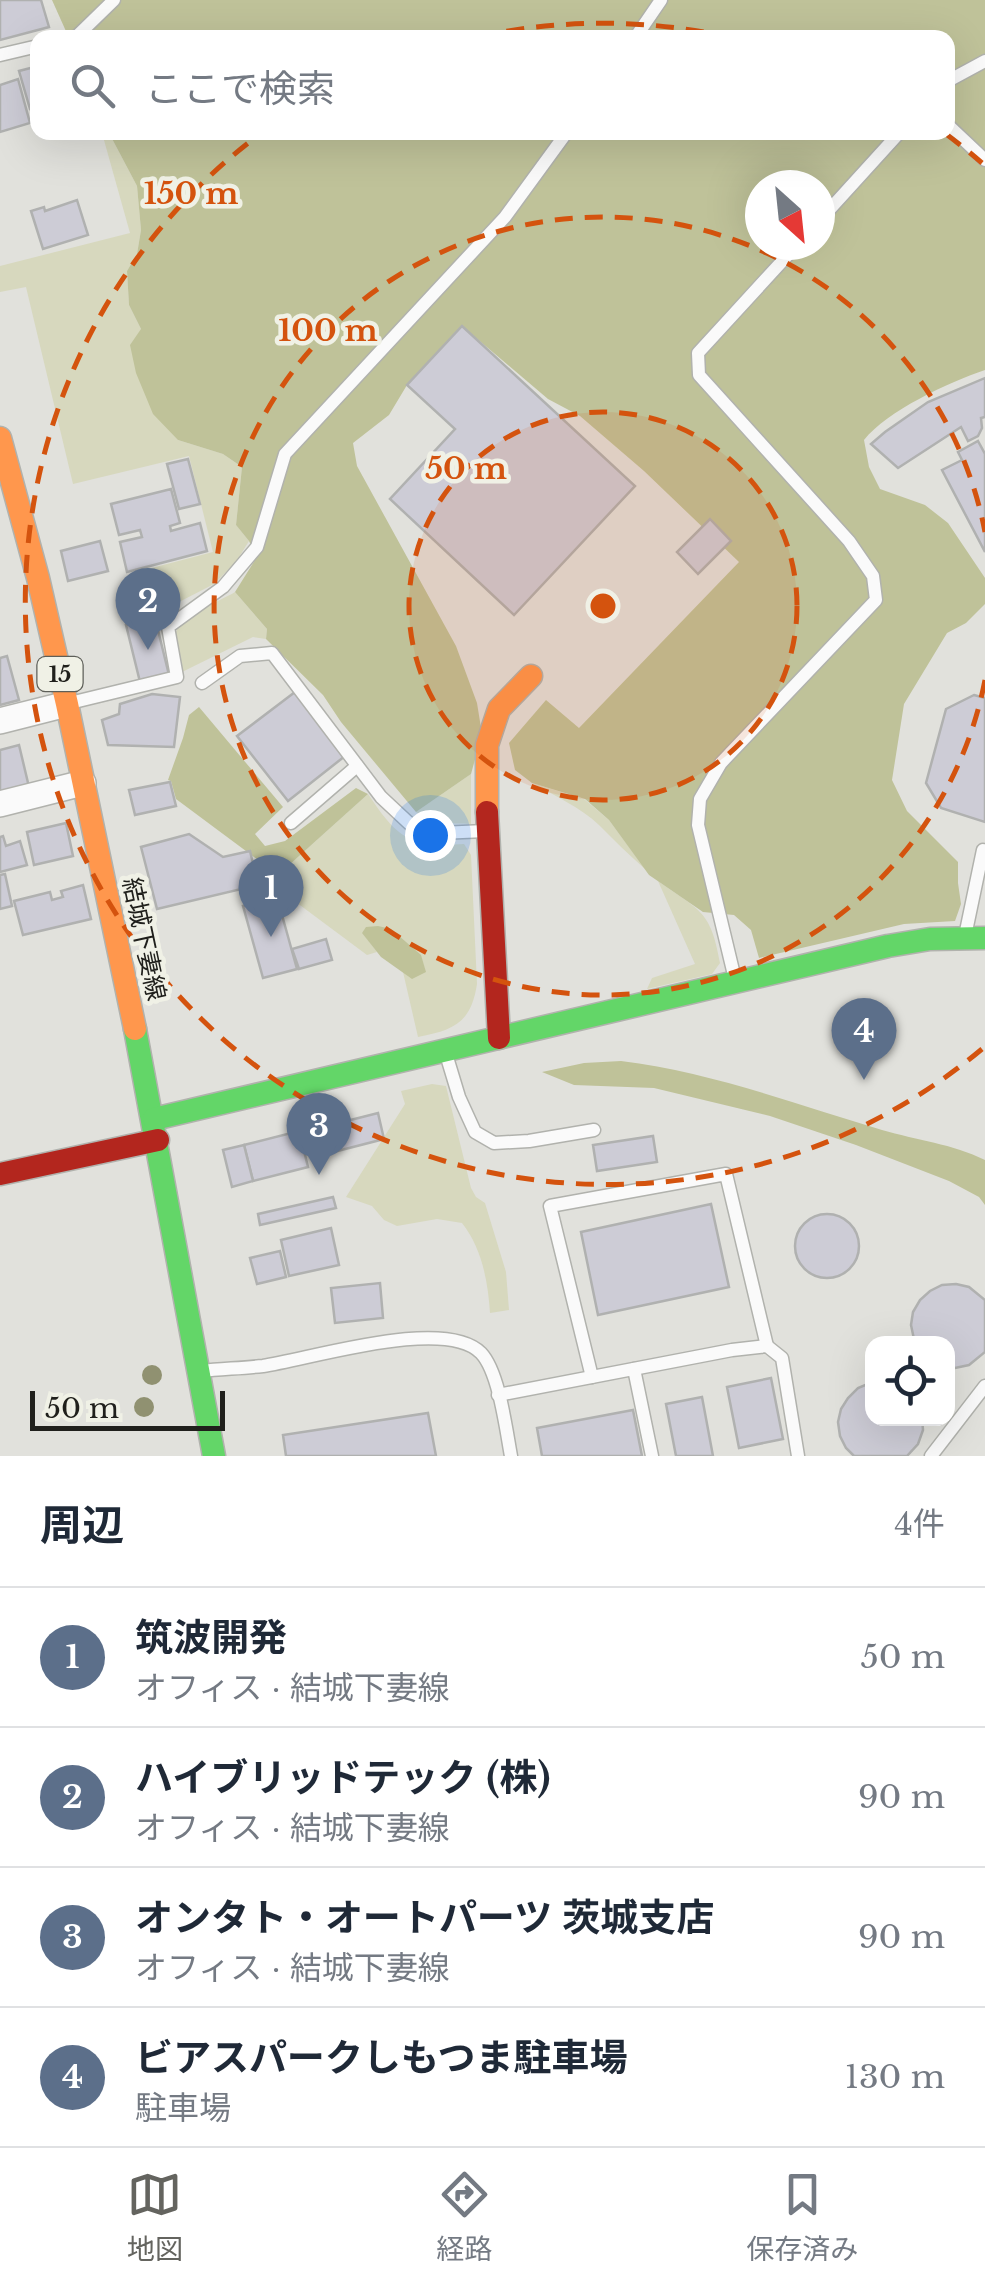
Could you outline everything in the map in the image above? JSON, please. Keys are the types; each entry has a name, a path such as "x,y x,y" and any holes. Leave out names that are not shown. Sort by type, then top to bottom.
{"street":[{"name":"結城下妻線","path":"0,438 38,578 156,1129 214,1456"},
{"path":"498,1038 487,830 487,745 499,709 531,676"},
{"path":"0,721 66,704"},
{"path":"0,804 83,783"},
{"path":"0,1174 498,1038 888,946 930,939 974,938"}],"lane":[{"path":"83,30 114,0"},
{"path":"641,30 662,0"},
{"path":"0,55 30,48"},
{"path":"955,77 985,60"},
{"path":"955,132 985,160"},
{"path":"66,704 177,677 168,627 223,587 257,547 285,454 504,217 561,140"},
{"path":"835,204 893,140"},
{"path":"736,981 698,824 700,799 721,763 876,600 873,576 849,541 699,374 698,353 783,260"},
{"path":"202,683 240,656 272,653 380,797 412,826 440,833 487,830"},
{"path":"290,823 357,766"},
{"path":"974,938 983,850"},
{"path":"445,1052 475,1132 494,1144 594,1130"},
{"path":"592,1377 550,1206 726,1174 767,1346 782,1358 798,1456"},
{"path":"199,1371 264,1366 386,1341 450,1338 479,1351 491,1371 510,1456"},
{"path":"498,1395 767,1346"},
{"path":"634,1369 652,1456"},
{"path":"931,1456 985,1386"}],"green space":[{"path":"52,0 985,0 985,370 903,408 864,440 869,467 880,489 925,505 948,523 985,578 985,604 966,623 947,633 904,704 892,780 907,811 958,862 961,904 955,921 904,924 759,958 751,930 734,915 703,912 649,875 609,820 585,799 532,783 515,770 509,743 546,700 579,728 739,562 580,416 548,399 462,326 407,385 389,415 353,443 357,466 456,646 477,703 482,734 471,774 416,812 323,695 266,639 267,629 235,592 257,557 236,525 242,467 223,454 178,440 153,414 136,373 130,345 141,329 129,305 127,271 137,254 141,230 137,186 113,140 955,140 955,30 65,30"},
{"path":"104,140 113,140 137,186 141,230 137,254 127,271 129,305 141,329 178,440 223,454 242,467 236,525 249,541 236,562 214,584 158,618 144,570 213,552 189,456 73,484 26,287 0,292 0,266 130,233"},
{"path":"235,592 267,629 266,639 253,637 180,673 175,642 180,626 193,614"},
{"path":"199,707 283,807 255,834 265,846 285,841 356,788 368,794 278,875 176,799 168,780 189,715"},
{"path":"471,774 471,824 435,821 416,812"},
{"path":"532,783 584,799 609,820 645,869 592,819"},
{"path":"368,794 388,821 407,837 430,844 464,844 471,855 477,984 465,1016 442,1031 418,1037 403,972 412,979 362,932 377,952 367,955 273,885 278,875"},
{"path":"658,881 701,913 712,931 720,963 712,974 647,989 652,978 695,964"},
{"path":"366,927 391,929 421,955 426,972 412,979 381,957 362,933"},
{"path":"621,1061 720,1081 973,1155 985,1160 985,1205 979,1197 949,1181 770,1116 654,1088 574,1085 542,1072 584,1063"},
{"path":"432,1084 446,1086 471,1188 485,1203 506,1272 509,1310 490,1313 483,1266 462,1223 437,1219 397,1226 384,1220 372,1206 346,1197 405,1104 401,1091"}],"building":[{"path":"0,0 41,0 49,27 0,40"},
{"path":"30,68 30,109 19,71"},
{"path":"18,79 30,123 0,132 0,85"},
{"path":"77,200 88,235 43,249 31,211 44,207 45,211"},
{"path":"462,326 635,486 514,615 390,499 455,429 407,385"},
{"path":"985,378 985,417 981,418 978,436 968,441 961,427 898,468 871,444 928,402"},
{"path":"978,441 985,454 985,552 942,470 962,460 958,452"},
{"path":"188,459 200,504 179,509 167,464"},
{"path":"171,489 180,523 170,526 171,531 200,523 207,551 127,572 120,542 142,537 140,530 119,535 111,504"},
{"path":"710,519 731,541 698,574 677,552"},
{"path":"100,541 108,571 68,581 61,551"},
{"path":"155,618 169,675 140,682 126,625"},
{"path":"7,656 19,700 0,705 0,658"},
{"path":"295,692 345,756 288,801 237,736"},
{"path":"152,694 180,697 174,747 108,745 102,720 119,714 120,704"},
{"path":"974,695 985,698 985,822 941,808 926,783 946,709"},
{"path":"19,745 29,787 0,794 0,750"},
{"path":"170,782 176,806 135,815 129,790"},
{"path":"66,823 73,856 34,865 27,832"},
{"path":"189,834 223,857 250,851 258,885 157,909 141,847"},
{"path":"3,836 6,846 20,841 27,865 0,872"},
{"path":"5,874 12,906 0,909 0,875"},
{"path":"83,885 91,919 23,935 14,901 50,892 52,900 63,897 61,891"},
{"path":"277,897 297,969 263,978 243,906"},
{"path":"326,939 332,960 299,969 292,949"},
{"path":"378,1113 384,1139 326,1154 319,1128"},
{"path":"299,1131 308,1167 253,1181 244,1145"},
{"path":"653,1136 657,1162 597,1171 593,1145"},
{"path":"244,1145 253,1181 232,1187 223,1150"},
{"path":"333,1197 336,1208 260,1225 258,1214"},
{"path":"711,1204 729,1287 598,1315 581,1232"},
{"path":"827,1214 850,1223 859,1246 850,1269 827,1278 804,1269 795,1246 804,1223"},
{"path":"331,1228 339,1265 289,1276 281,1240"},
{"path":"280,1251 286,1277 257,1284 250,1258"},
{"path":"380,1283 383,1318 335,1323 331,1288"},
{"path":"942,1285 969,1287 985,1300 985,1352 969,1365 955,1368 955,1336 913,1336 913,1312 920,1300"},
{"path":"771,1378 783,1439 739,1448 727,1387"},
{"path":"865,1386 865,1426 923,1426 918,1444 907,1456 854,1456 846,1448 838,1422 841,1409 858,1388"},
{"path":"702,1397 713,1456 676,1456 666,1404"},
{"path":"633,1410 642,1456 542,1456 537,1428"},
{"path":"428,1413 436,1456 286,1456 283,1435"}],"traffic: fast":[{"path":"154,1119 888,946 930,939 985,938"},
{"path":"135,1029 214,1456"}],"traffic: slow":[{"path":"0,438 67,704 135,1029"},
{"path":"487,812 487,745 499,709 531,676"}],"traffic: jam":[{"path":"487,812 499,1038"},
{"path":"0,1174 158,1140"}],"place":[{"name":"ハイブリッドテック (株)","path":"148,650"},
{"name":"筑波開発","path":"271,937"},
{"name":"ビアスパークしもつま駐車場","path":"864,1080"},
{"name":"オンタト・オートパーツ 茨城支店","path":"319,1175"}]}
